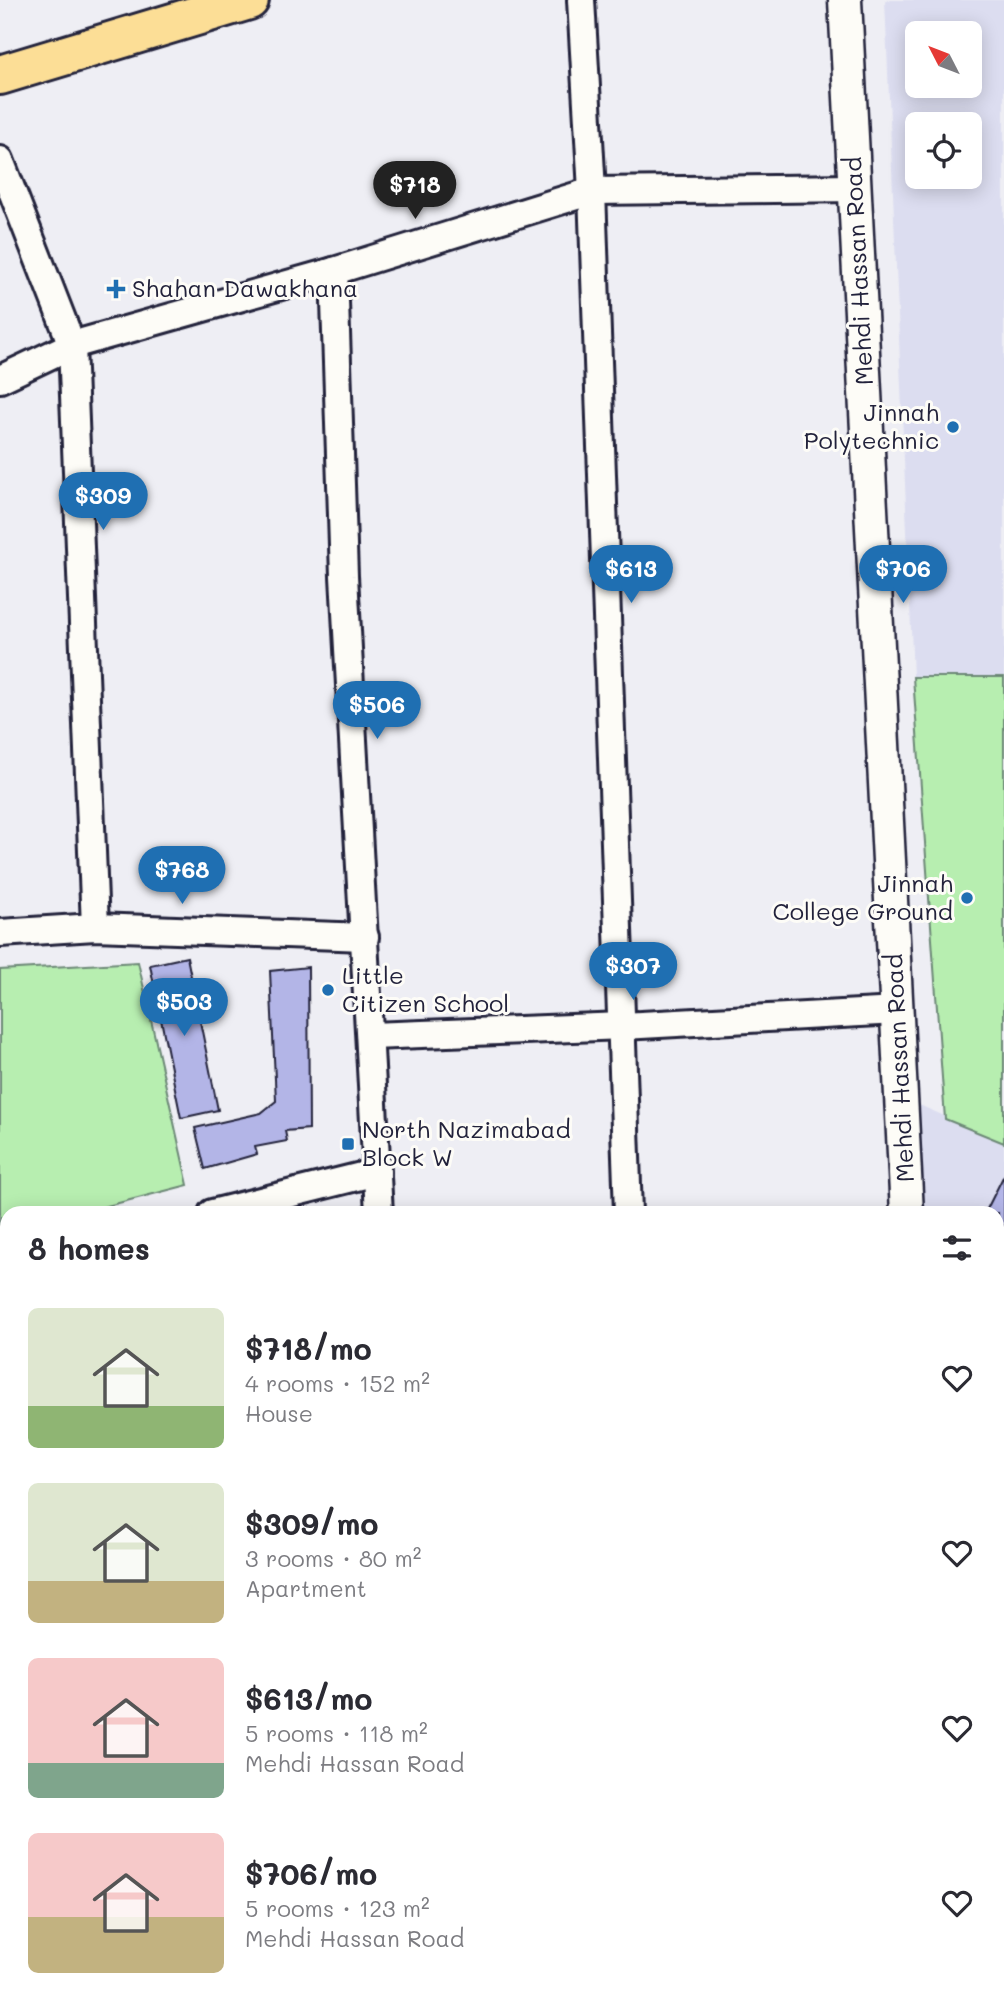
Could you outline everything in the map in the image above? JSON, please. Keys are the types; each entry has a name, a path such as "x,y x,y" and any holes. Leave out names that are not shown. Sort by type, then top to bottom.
{"main road":[{"path":"0,75 249,0"}],"street":[{"path":"581,0 592,191 628,1206"},
{"name":"Mehdi Hassan Road","path":"845,0 907,1206"},
{"path":"0,160 72,345 94,927"},
{"path":"0,379 72,345 334,271 592,191 855,188"},
{"path":"334,271 344,576 379,1206"},
{"path":"0,933 94,927 365,937"},
{"path":"371,1036 897,1011"},
{"path":"240,1206 377,1172"}],"shaded area":[{"name":"Jinnah Polytechnic","path":"885,0 1004,0 1004,677 913,677"},
{"path":"901,1097 1004,1142 1004,1206 907,1206"}],"green space":[{"name":"Jinnah College Ground","path":"913,677 1004,677 1004,1143 945,1119"},
{"path":"138,962 188,1185 107,1206 0,1206 0,970"}],"building":[{"path":"187,957 218,1110 181,1118 150,965"},
{"path":"308,967 309,1129 285,1131 287,1141 255,1147 257,1154 205,1169 195,1128 261,1113 276,1101 270,971"},
{"path":"1004,1175 1004,1206 988,1206"}],"place":[{"name":"Shahan Dawakhana","path":"116,289"},
{"name":"Jinnah Polytechnic","path":"953,427"},
{"name":"Jinnah College Ground","path":"967,898"},
{"name":"Little Citizen School","path":"328,990"},
{"name":"North Nazimabad Block W","path":"348,1144"}]}
